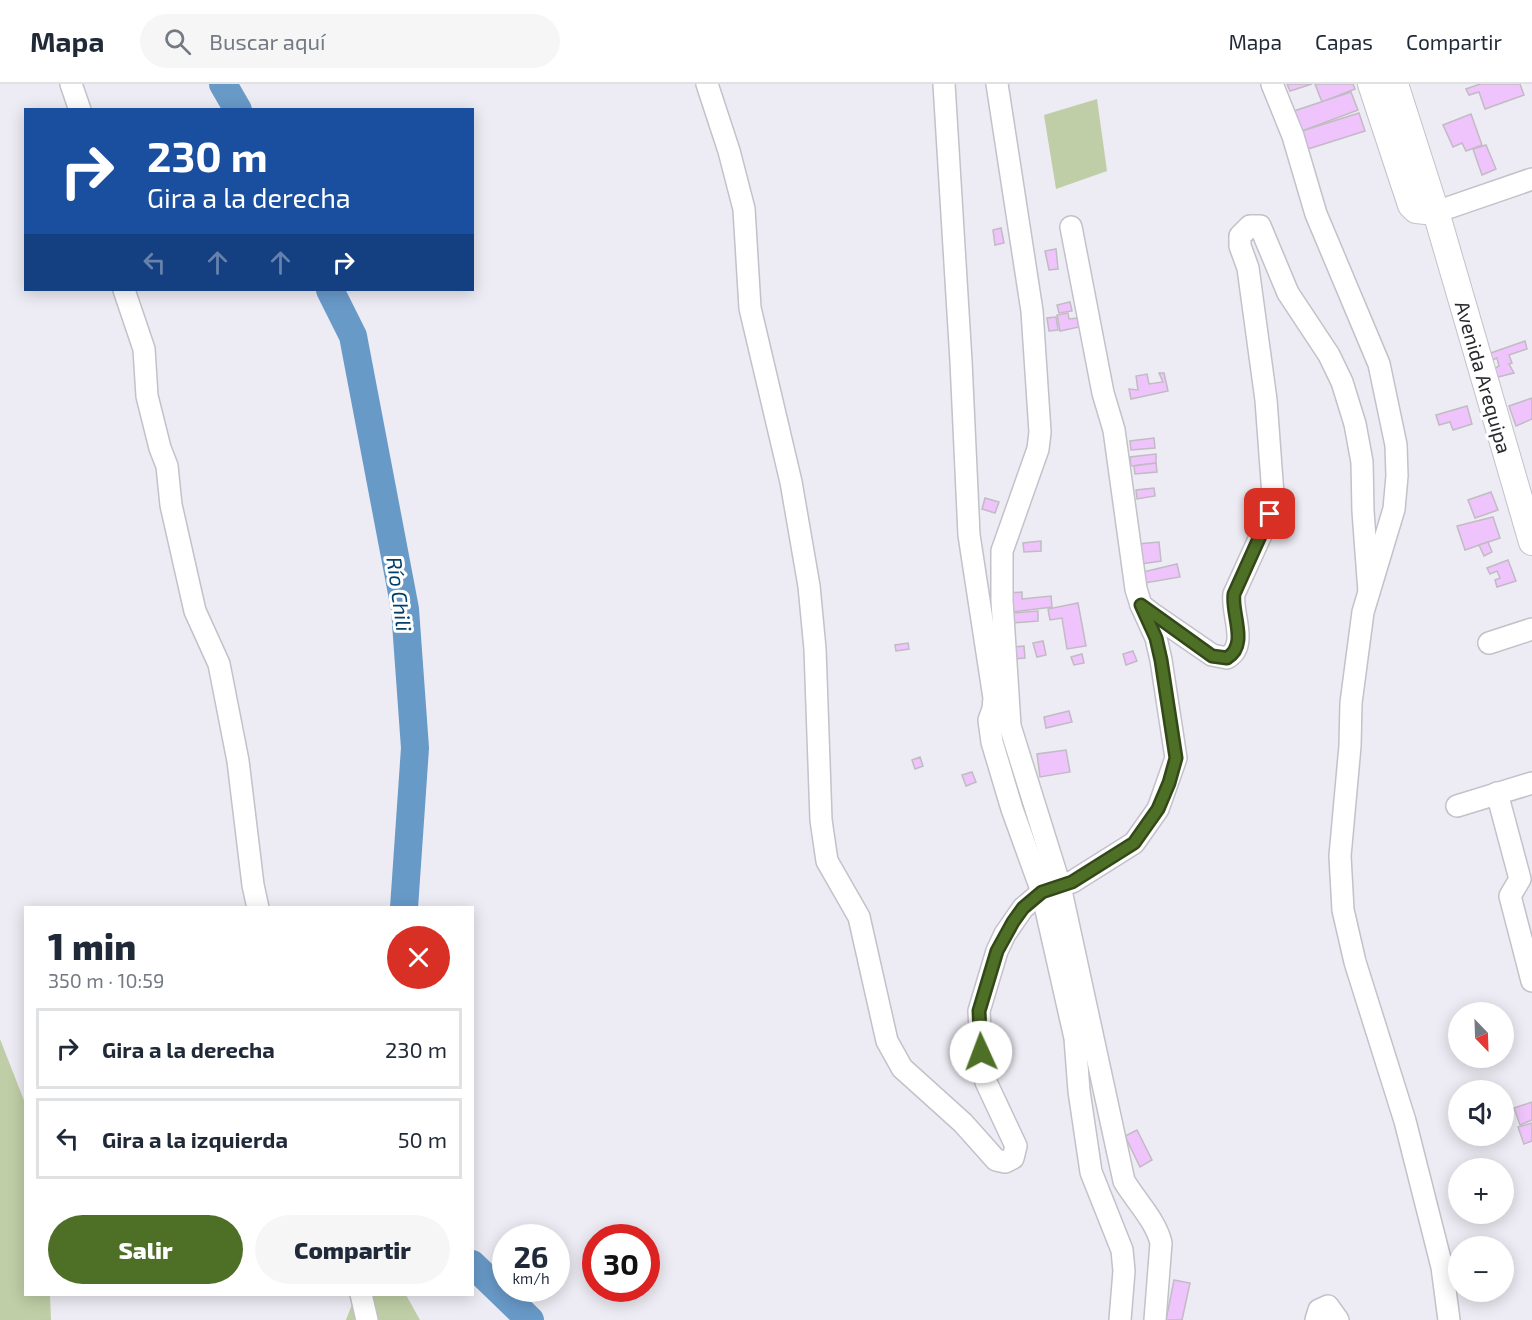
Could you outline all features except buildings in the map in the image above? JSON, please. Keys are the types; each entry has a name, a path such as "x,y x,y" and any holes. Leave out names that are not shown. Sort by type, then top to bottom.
{"main road":[{"path":"1371,84 1411,205 1416,210 1436,212"},
{"name":"Avenida Arequipa","path":"1395,84 1436,212 1532,542"}],"street":[{"path":"70,84 79,108"},
{"path":"707,84 729,151 744,209 750,308 791,482 809,586 815,649 821,820 827,861 859,917 887,1041 902,1068 963,1123 1000,1162 1013,1158 1016,1146 986,1083 981,1052 979,1011 1005,934 1023,908 1051,889 1072,882 1134,843 1158,809 1176,758 1156,638 1141,605 1135,580 1114,430 1103,393 1071,227"},
{"path":"944,84 969,535 994,698 988,720 992,742 1012,809 1051,889 1075,1038 1079,1091 1091,1172 1122,1250 1124,1271 1120,1320"},
{"path":"997,84 1032,311 1040,432 1038,449 1002,550 1002,601 1010,726 1124,1181 1135,1201 1159,1231 1161,1243 1155,1320"},
{"path":"1272,84 1293,136 1316,214 1379,364 1396,445 1397,476 1394,509 1363,612 1352,703 1340,856 1343,910 1355,962 1405,1121 1442,1267 1449,1320"},
{"path":"1436,212 1532,179"},
{"path":"1141,605 1212,656 1227,658 1236,649 1239,640 1233,604 1234,594 1265,526 1273,495 1266,400 1248,268 1240,246 1240,236 1250,226 1260,226 1288,293 1329,355 1342,382 1355,424 1362,462 1369,592"},
{"path":"124,291 144,348 147,396 159,448 167,466 171,505 195,611 219,664 238,761 258,906"},
{"path":"1489,643 1532,628"},
{"path":"1457,806 1532,783"},
{"path":"1497,793 1520,879 1510,896 1532,981"},
{"path":"361,1296 367,1320"},
{"path":"1317,1320 1319,1310 1328,1306 1338,1320"}],"green space":[{"path":"1097,99 1107,171 1056,189 1044,115"},
{"path":"0,1039 24,1100 24,1296 50,1296 51,1320 0,1320"},
{"path":"355,1296 407,1296 420,1320 346,1320"}],"waterway":[{"name":"Río Chili","path":"223,84 237,108"},
{"name":"Río Chili","path":"330,291 353,336 405,609 415,748 404,906"},
{"name":"Río Chili","path":"474,1266 530,1320"}],"route":[{"path":"981,1052 979,1011 997,951 1013,922 1023,908 1042,892 1072,882 1134,843 1147,828 1169,783 1176,758 1161,660 1156,638 1141,605 1212,656 1227,658 1231,656 1239,640 1233,604 1234,594 1270,514"}]}
